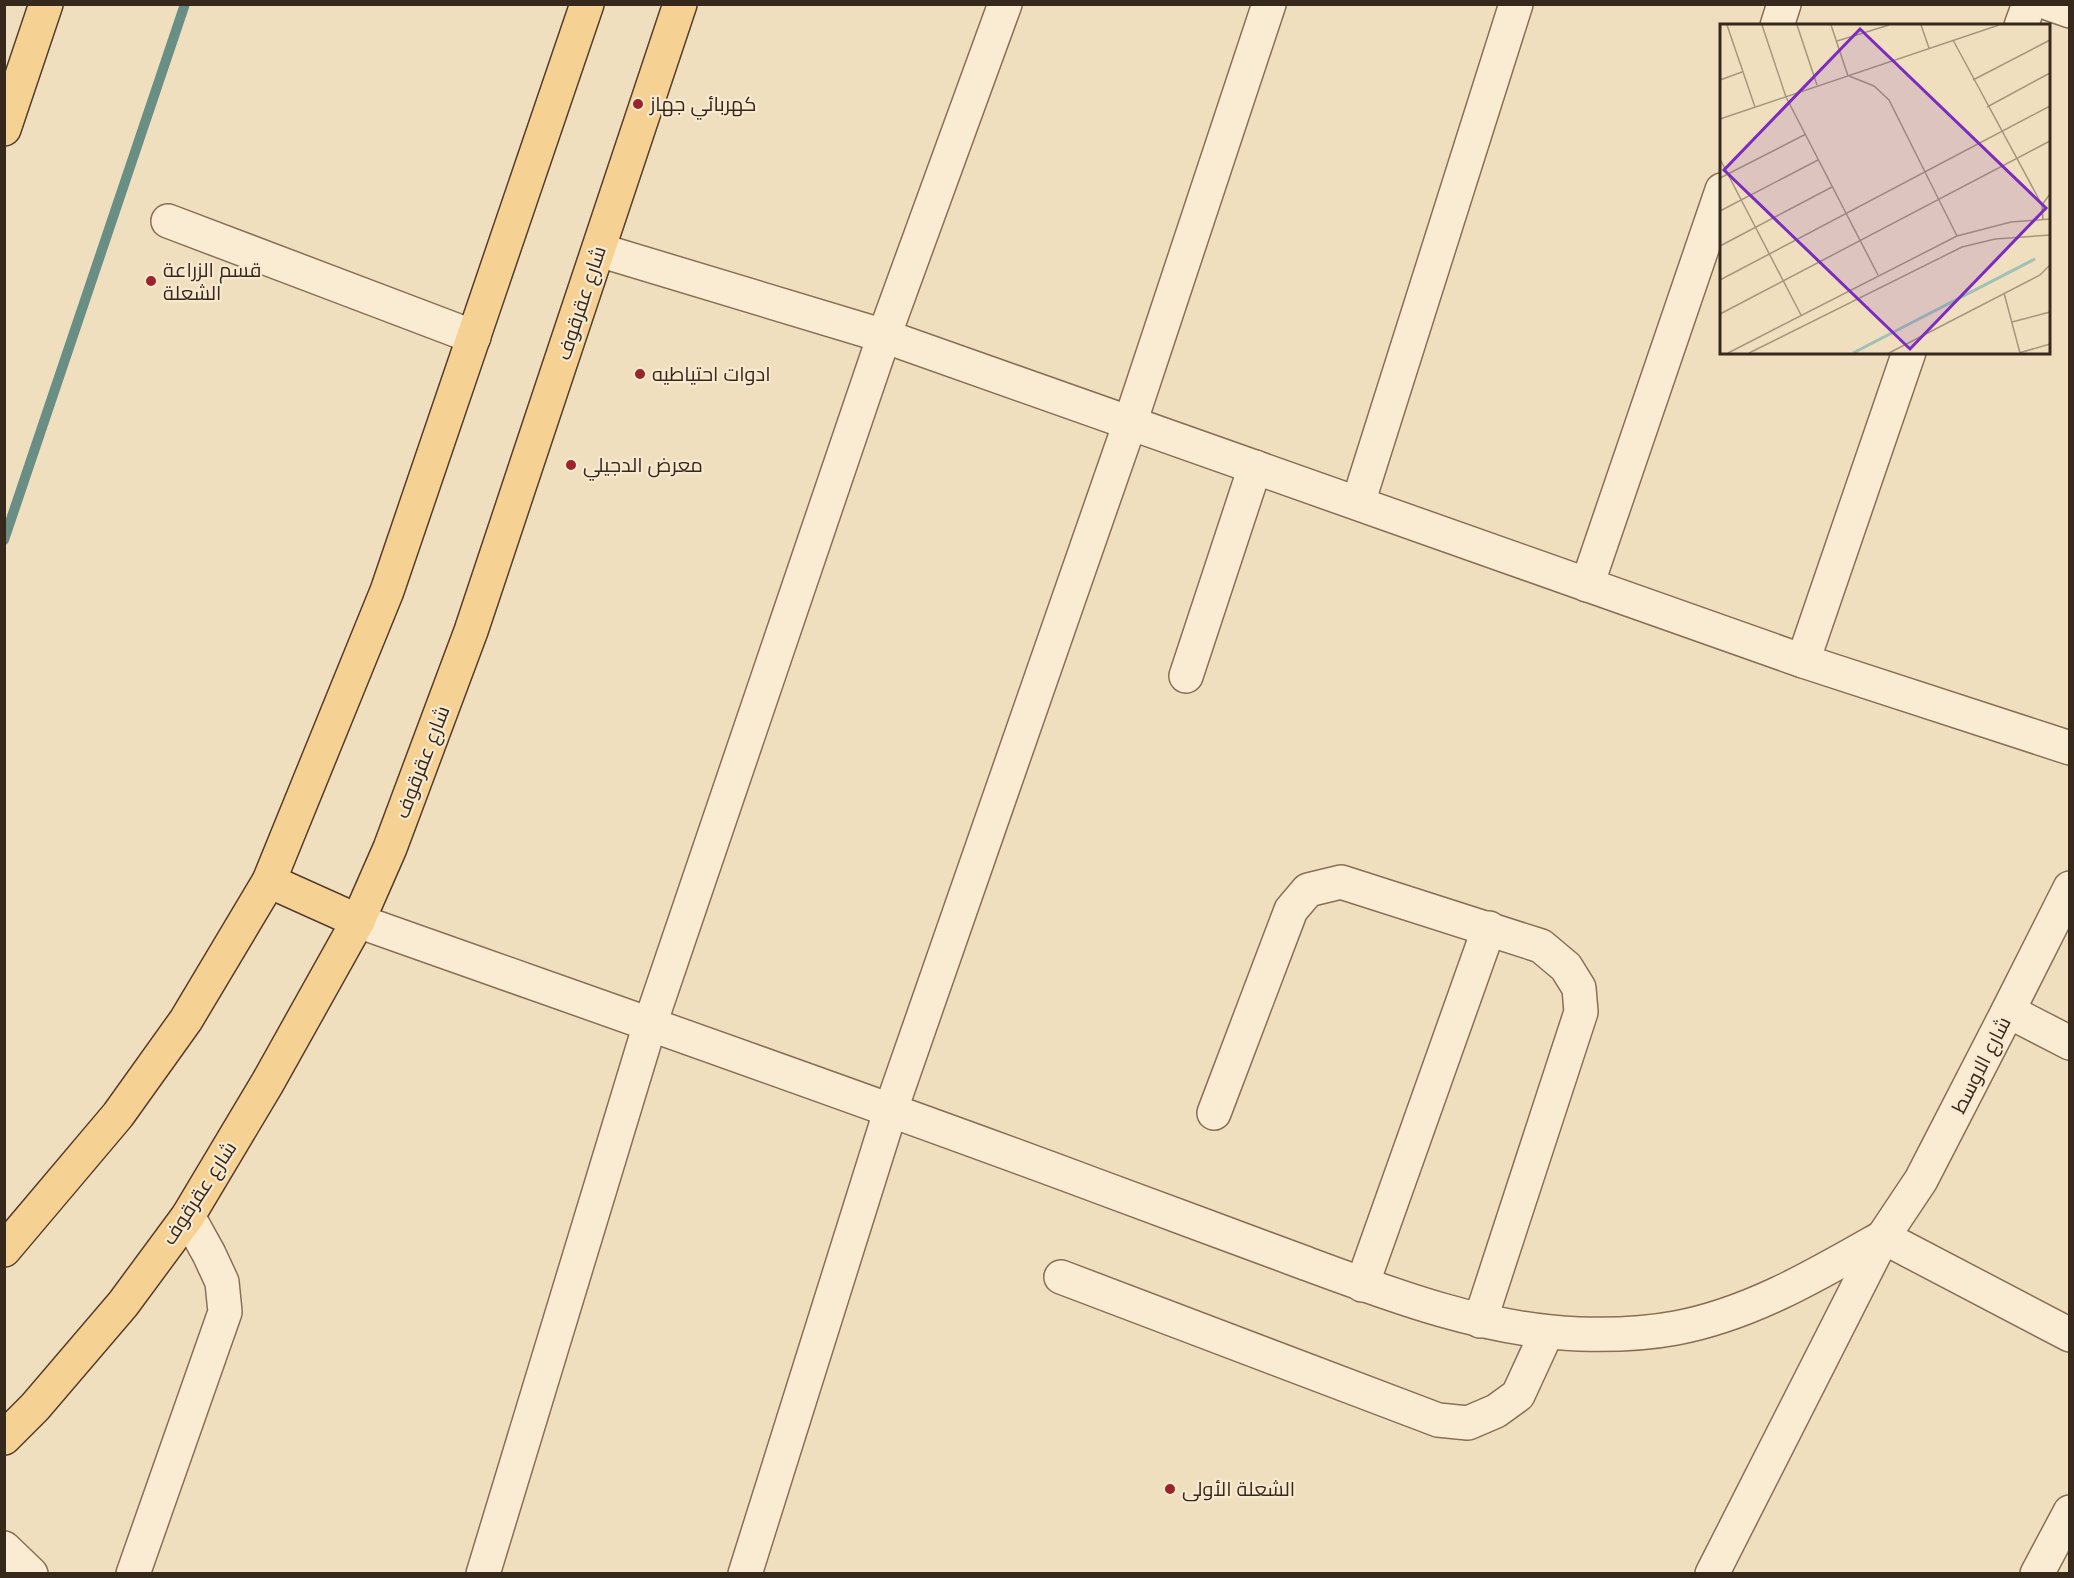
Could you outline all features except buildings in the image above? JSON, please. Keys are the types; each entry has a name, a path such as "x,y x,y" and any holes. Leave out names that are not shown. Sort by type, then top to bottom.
{"main road":[{"path":"4,129 46,4"},
{"path":"4,1250 118,1115 173,1039 269,881 387,591 587,4"},
{"name":"شارع عقرقوف","path":"4,1438 35,1407 123,1304 188,1216 268,1082 358,921 390,848 471,631 680,4"},
{"path":"269,881 358,921"}],"street":[{"path":"483,1574 650,1024 884,336 1005,4"},
{"path":"745,1574 891,1109 1130,423 1269,4"},
{"path":"1358,503 1515,4"},
{"path":"1778,24 1784,4"},
{"path":"2022,24 2029,4"},
{"path":"2050,4 2070,11"},
{"path":"1587,585 1720,196"},
{"path":"168,221 474,337"},
{"path":"599,250 884,336 1803,662 2070,748"},
{"path":"1803,662 1908,354"},
{"path":"1186,676 1255,467"},
{"path":"1214,1113 1291,910 1308,890 1341,882 1541,946 1566,968 1579,988 1581,1012 1480,1321"},
{"name":"شارع الاوسط","path":"1712,1574 1883,1237 1921,1180 2070,888"},
{"path":"358,921 891,1109 1362,1284 1480,1321 1547,1332 1579,1334 1644,1332 1676,1328 1711,1319 1787,1290 1822,1273 1883,1237 2070,1335"},
{"path":"1362,1284 1489,928"},
{"path":"2008,1011 2070,1042"},
{"path":"133,1574 225,1312 222,1282 188,1216"},
{"path":"1060,1277 1438,1420 1468,1423 1496,1411 1518,1395 1547,1332"},
{"path":"2037,1574 2070,1512"},
{"path":"4,1548 32,1574"}],"waterway":[{"path":"4,540 185,4"}],"place":[{"name":"كهربائي جهاز","path":"638,104"},
{"name":"قسم الزراعة الشعلة","path":"151,281"},
{"name":"ادوات احتياطيه","path":"640,374"},
{"name":"معرض الدجيلي","path":"571,465"},
{"name":"الشعلة الأولى","path":"1170,1489"}]}
